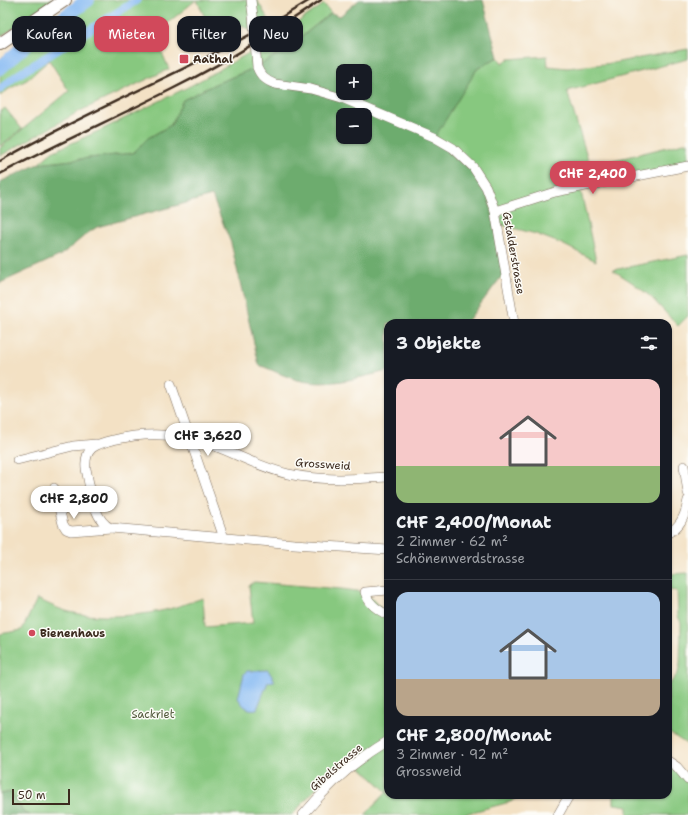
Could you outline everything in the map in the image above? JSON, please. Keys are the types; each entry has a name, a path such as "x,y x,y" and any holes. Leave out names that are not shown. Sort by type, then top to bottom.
{"main road":[{"path":"0,44 64,0"}],"street":[{"name":"Gstalderstrasse","path":"251,0 257,67 259,73 264,79 275,84 311,89 342,98 434,137 453,148 473,167 486,187 495,211 513,319"},
{"path":"495,211 554,192 688,166"},
{"path":"171,384 224,538"},
{"name":"Grossweid","path":"17,460 73,446 96,444 121,438 148,435 190,438 256,464 289,474 322,478 353,479 384,477"},
{"path":"96,444 87,455 85,462 86,469 97,513 102,523 111,528"},
{"path":"684,466 688,493"},
{"path":"54,488 63,524 66,529 71,531 111,528 384,550"},
{"path":"672,531 675,530 683,519 687,510 688,500"},
{"path":"384,590 365,592 370,603 384,612"},
{"name":"Gibelstrasse","path":"303,815 322,792 354,763 384,743"},
{"path":"672,764 677,767 688,780"},
{"path":"558,815 567,799"}],"green space":[{"path":"0,0 55,0 31,16 12,16 12,29 0,37"},
{"path":"78,0 196,0 169,22 169,16 94,16 94,52 162,52 169,69 80,111 0,156 0,148 69,91 49,60 27,80 9,89 0,96 0,59 12,49 12,52 86,52 86,16 56,16"},
{"path":"197,0 257,0 266,16 249,16 249,29 241,26 241,16 204,16"},
{"path":"359,0 483,0 498,57 477,69 435,137 453,148 486,187 505,272 469,319 384,319 384,372 335,382 313,383 291,378 259,365 231,243 212,196 97,227 59,256 0,283 0,182 38,164 133,153 148,138 171,125 183,100 215,84 257,67 281,52 303,52 303,35 331,13 340,16"},
{"path":"324,4 331,13 303,35 303,19"},
{"path":"688,49 688,59 567,91 590,166 688,142 688,166 580,187 596,261 562,244 536,234 498,224 434,137 477,69 498,57 502,63 509,59 547,56 548,66 567,68 613,63"},
{"path":"251,52 281,52 257,67 215,84 183,100 171,125 148,138 133,153 38,164 52,152 103,129 192,85"},
{"path":"5,108 22,129 0,146 0,112"},
{"path":"688,255 688,316 678,326 651,297 613,270"},
{"path":"688,573 688,745 672,735 672,681 678,673 680,663 681,623 678,616 677,591 672,590 672,574"},
{"name":"Sackriet","path":"254,582 365,592 384,611 384,741 353,761 348,758 328,775 292,815 30,815 23,811 11,792 0,794 0,634 22,630 37,599 55,607 78,614 121,616 151,613 203,598 205,627 253,623 249,586"},
{"path":"384,746 384,789 357,764"},
{"path":"672,765 688,780 688,815 628,815 628,806 614,804 614,799 672,799"},
{"path":"11,792 23,811 30,815 0,815 0,794"},
{"path":"384,795 384,799 516,799 510,802 461,815 365,815"}],"water":[{"path":"268,670 275,681 268,682 257,709 246,707 238,698 244,674 247,671"}],"waterway":[{"path":"0,68 27,44 88,0"},
{"path":"0,89 16,76 137,0"}],"railway":[{"path":"0,161 77,120 234,43 310,0"},
{"path":"0,174 42,152 151,100 210,69 266,36 321,0"}],"place":[{"name":"Aathal","path":"184,59"},
{"name":"Bienenhaus","path":"32,633"}]}
